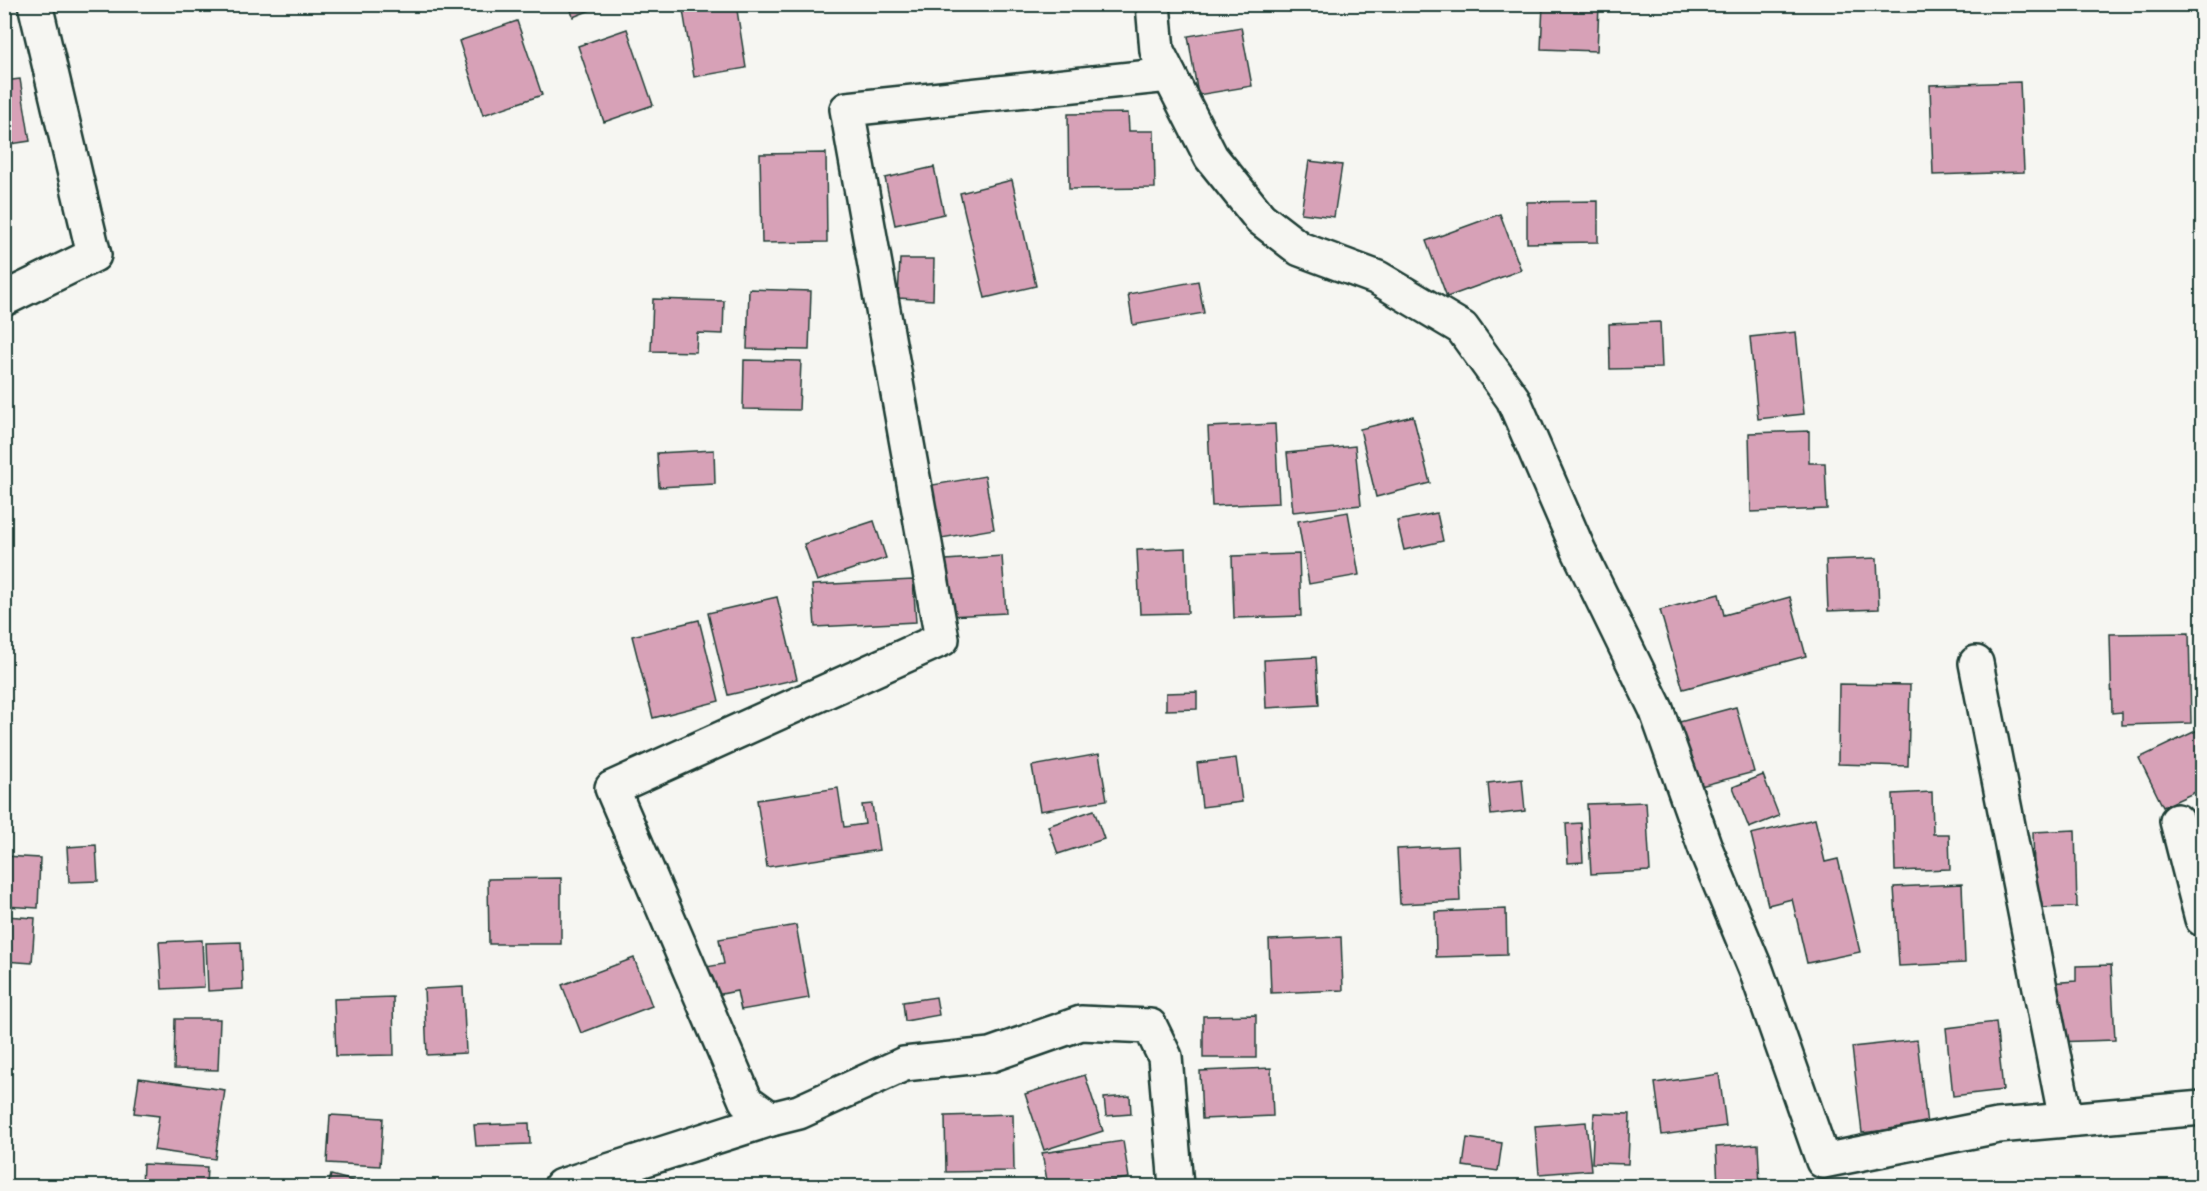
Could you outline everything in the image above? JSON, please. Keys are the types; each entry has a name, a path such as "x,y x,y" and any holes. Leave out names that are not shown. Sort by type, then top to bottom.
{"street":[{"path":"4,299 94,255 35,4"},
{"path":"1153,4 1157,51 1211,157 1260,218 1300,249 1378,278 1462,328 1513,399 1578,549 1656,709 1706,850 1756,970 1823,1161 1998,1126 2202,1108"},
{"path":"771,1119 746,1101 612,788 942,639 847,109 1169,75"},
{"path":"1976,663 2066,1120"},
{"path":"2177,821 2202,919"},
{"path":"561,1186 799,1112 904,1064 990,1055 1081,1023 1150,1026 1165,1057 1176,1186"}],"building":[{"path":"569,4 606,4 573,17"},
{"path":"682,4 736,4 746,68 694,77"},
{"path":"1543,4 1599,6 1597,51 1541,49"},
{"path":"517,21 542,95 483,115 459,41"},
{"path":"1241,27 1252,86 1198,95 1188,36"},
{"path":"627,29 653,105 604,122 578,46"},
{"path":"20,79 30,141 4,145 4,81"},
{"path":"2020,82 2024,172 1933,175 1930,85"},
{"path":"1128,113 1129,131 1154,131 1155,188 1069,189 1068,114"},
{"path":"826,153 827,242 762,243 760,154"},
{"path":"1309,161 1342,165 1334,217 1301,213"},
{"path":"934,167 944,214 895,225 885,178"},
{"path":"1012,180 1036,286 985,298 960,193"},
{"path":"1598,201 1598,242 1527,243 1527,202"},
{"path":"1500,214 1521,270 1447,297 1426,241"},
{"path":"900,259 934,259 933,300 898,298"},
{"path":"1198,281 1204,313 1133,325 1128,294"},
{"path":"749,289 811,291 809,350 747,349"},
{"path":"653,299 724,301 723,334 697,333 696,352 651,351"},
{"path":"1660,322 1662,368 1610,369 1609,324"},
{"path":"1796,332 1804,414 1758,419 1750,337"},
{"path":"744,360 801,361 799,410 743,409"},
{"path":"1413,416 1430,483 1376,497 1360,429"},
{"path":"1275,424 1279,503 1212,506 1208,427"},
{"path":"1809,431 1809,463 1825,463 1827,509 1751,512 1749,433"},
{"path":"1355,446 1361,505 1293,512 1287,453"},
{"path":"714,450 715,484 659,487 657,453"},
{"path":"985,476 994,529 930,540 921,487"},
{"path":"1348,512 1359,575 1309,584 1298,521"},
{"path":"1437,513 1443,541 1404,550 1397,521"},
{"path":"874,521 886,558 817,581 804,544"},
{"path":"1186,548 1188,613 1140,614 1137,550"},
{"path":"1299,554 1301,616 1234,618 1232,556"},
{"path":"1002,556 1006,613 949,616 946,560"},
{"path":"1877,558 1879,609 1828,611 1826,560"},
{"path":"913,580 916,622 815,627 812,585"},
{"path":"1719,594 1724,615 1790,597 1806,656 1683,689 1660,610"},
{"path":"777,597 797,679 728,695 708,613"},
{"path":"2200,614 2202,614 2202,674"},
{"path":"699,620 719,701 653,718 632,636"},
{"path":"2189,633 2191,723 2122,725 2122,712 2112,713 2110,634"},
{"path":"1316,657 1319,705 1266,708 1264,660"},
{"path":"1839,684 1910,685 1908,766 1838,764"},
{"path":"1197,692 1197,709 1166,710 1166,693"},
{"path":"1736,707 1754,772 1689,789 1672,724"},
{"path":"2202,728 2202,789 2163,807 2139,758"},
{"path":"1099,754 1107,800 1040,811 1032,766"},
{"path":"1236,758 1242,802 1202,807 1197,763"},
{"path":"1763,775 1779,816 1749,828 1733,787"},
{"path":"1522,779 1525,811 1491,815 1488,783"},
{"path":"838,788 844,827 865,824 862,805 872,804 879,850 767,867 757,800"},
{"path":"1932,792 1933,834 1949,834 1950,869 1895,871 1893,794"},
{"path":"1646,802 1650,871 1591,874 1587,804"},
{"path":"1094,810 1104,839 1058,854 1048,826"},
{"path":"1815,819 1825,862 1838,859 1860,952 1807,963 1792,899 1768,905 1751,834"},
{"path":"1581,823 1583,862 1568,863 1566,824"},
{"path":"2075,830 2077,907 2035,908 2033,832"},
{"path":"96,845 98,881 69,882 67,847"},
{"path":"1458,846 1460,901 1400,904 1397,849"},
{"path":"4,856 40,858 38,908 4,906"},
{"path":"561,878 561,944 489,944 488,879"},
{"path":"1962,884 1965,963 1899,966 1894,887"},
{"path":"1506,909 1507,955 1436,957 1435,912"},
{"path":"4,916 35,918 32,963 4,961"},
{"path":"796,925 809,998 741,1010 737,991 711,996 706,967 724,964 719,939"},
{"path":"1341,937 1343,990 1271,993 1269,940"},
{"path":"202,940 204,987 162,989 159,942"},
{"path":"241,942 243,989 208,991 206,943"},
{"path":"634,958 652,1006 581,1033 562,985"},
{"path":"2111,965 2115,1040 2052,1042 2049,983 2076,981 2076,966"},
{"path":"463,987 466,1053 427,1055 424,989"},
{"path":"393,997 394,1055 336,1056 334,999"},
{"path":"936,997 939,1015 905,1021 903,1002"},
{"path":"1256,1015 1256,1058 1203,1058 1203,1016"},
{"path":"175,1019 220,1019 218,1070 174,1069"},
{"path":"1996,1022 2003,1090 1953,1096 1946,1028"},
{"path":"1917,1040 1927,1125 1862,1133 1852,1047"},
{"path":"1271,1068 1273,1116 1202,1119 1200,1071"},
{"path":"1719,1074 1726,1126 1662,1135 1655,1083"},
{"path":"1085,1075 1103,1131 1044,1150 1025,1094"},
{"path":"139,1078 225,1090 215,1159 154,1150 159,1116 134,1113"},
{"path":"1130,1096 1131,1114 1106,1116 1104,1098"},
{"path":"1594,1113 1630,1114 1628,1164 1592,1163"},
{"path":"1013,1114 1014,1171 946,1172 945,1116"},
{"path":"330,1115 383,1118 380,1166 327,1163"},
{"path":"1586,1122 1591,1170 1539,1174 1535,1126"},
{"path":"529,1123 530,1144 476,1146 474,1125"},
{"path":"1467,1138 1502,1143 1498,1171 1463,1166"},
{"path":"1123,1141 1129,1178 1079,1186 1048,1186 1042,1153"},
{"path":"1758,1144 1760,1186 1718,1186 1716,1147"},
{"path":"143,1164 207,1167 206,1186 142,1186"},
{"path":"331,1175 357,1182 356,1186 328,1186"}]}
